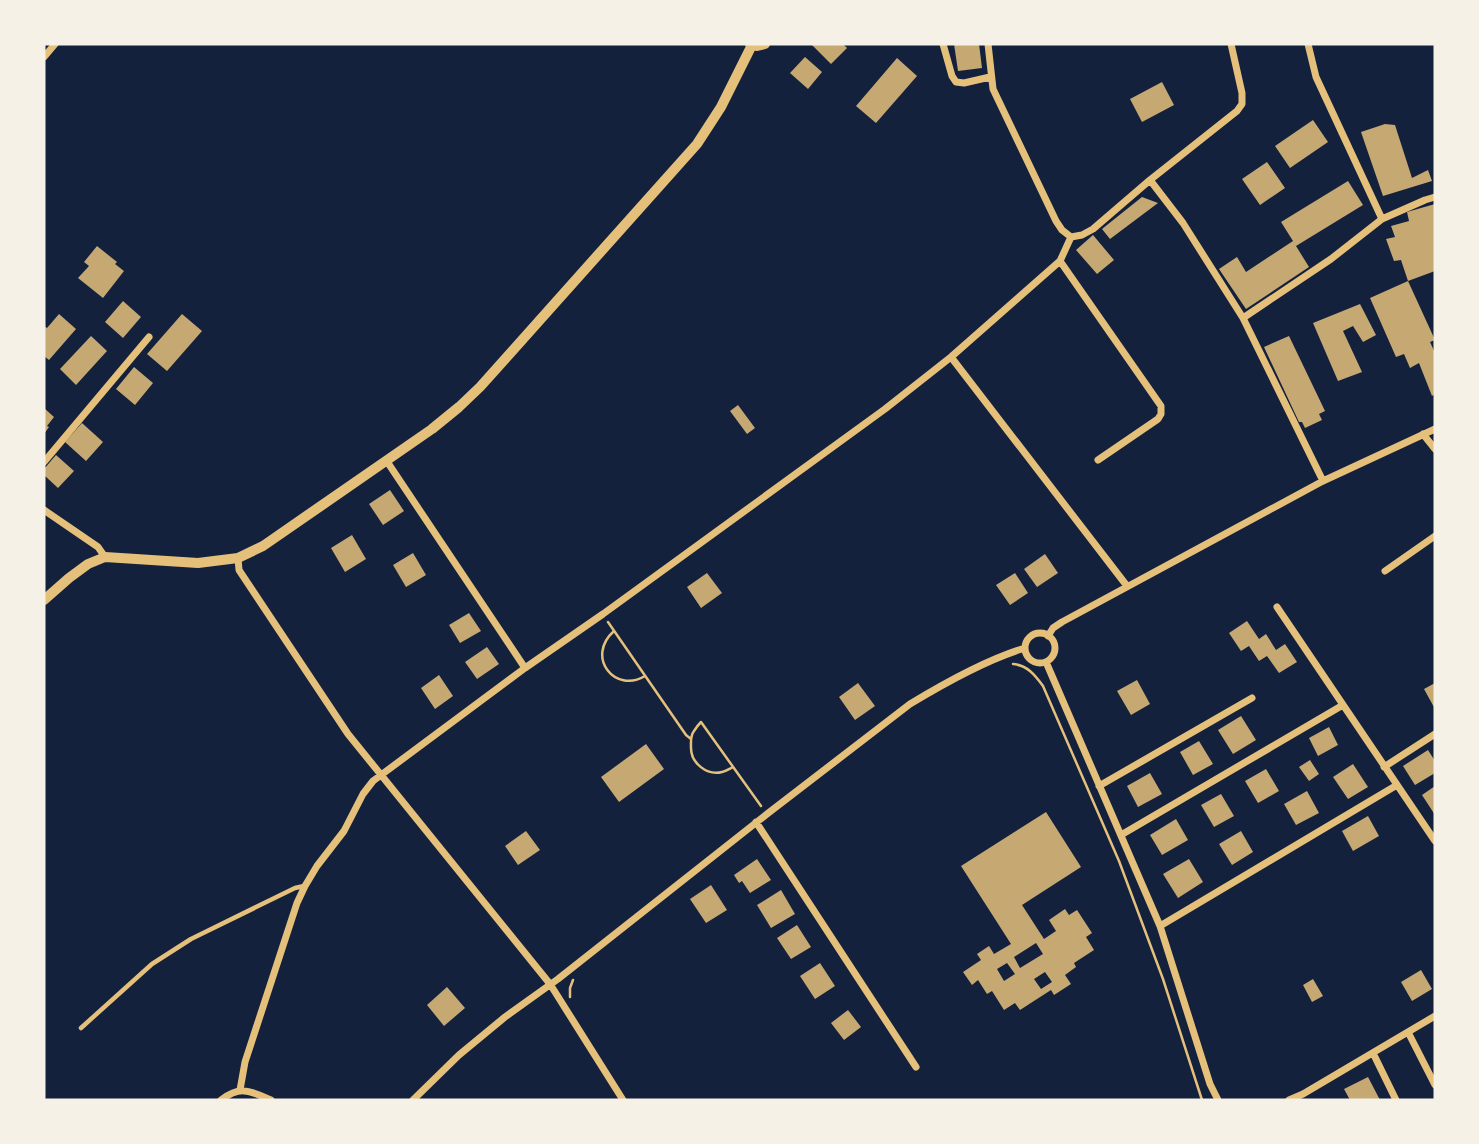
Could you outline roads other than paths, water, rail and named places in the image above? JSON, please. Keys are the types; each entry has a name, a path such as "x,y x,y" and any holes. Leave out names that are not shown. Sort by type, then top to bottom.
{"street":[{"path":"44,57 55,44"},
{"path":"44,600 88,564 105,557 198,563 238,558 263,546 432,429 459,407 682,162 710,125 751,44 765,44"},
{"path":"943,44 956,82 964,83 990,77"},
{"path":"988,44 990,77 997,99 1056,221 1071,237 1093,229 1237,111 1242,104 1242,93 1231,44"},
{"path":"1308,44 1316,77 1382,219"},
{"path":"1150,180 1183,223 1243,318 1323,481"},
{"path":"1243,318 1331,259 1382,219 1435,197"},
{"path":"240,1090 245,1062 305,886 344,831 363,794 380,775 885,409 951,357 1060,261 1071,237"},
{"path":"1060,261 1161,406 1158,419 1098,460"},
{"path":"44,462 149,337"},
{"path":"951,357 1127,586"},
{"path":"1048,636 1052,628 1062,622 1323,481 1435,429"},
{"path":"1423,434 1435,449"},
{"path":"386,460 525,668"},
{"path":"44,510 99,547 105,557"},
{"path":"1385,571 1435,536"},
{"path":"238,558 240,570 348,734 550,984 623,1100"},
{"path":"1277,607 1435,841"},
{"path":"1031,636 1048,636 1055,648 1052,656 1046,662 1032,661 1025,649 1031,636"},
{"path":"413,1100 444,1069 505,1017 910,704 1001,656 1025,649"},
{"path":"1046,662 1160,926 1210,1084 1218,1100"},
{"path":"1099,786 1252,698"},
{"path":"1121,835 1343,705"},
{"path":"1384,767 1435,734"},
{"path":"1160,926 1397,785"},
{"path":"756,822 916,1067"},
{"path":"1289,1100 1435,1016"},
{"path":"1408,1032 1435,1085"},
{"path":"1373,1053 1396,1100"},
{"path":"221,1100 240,1090 250,1091 271,1100"}],"lane":[{"path":"81,1028 152,964 191,939 295,888 305,886"}]}
